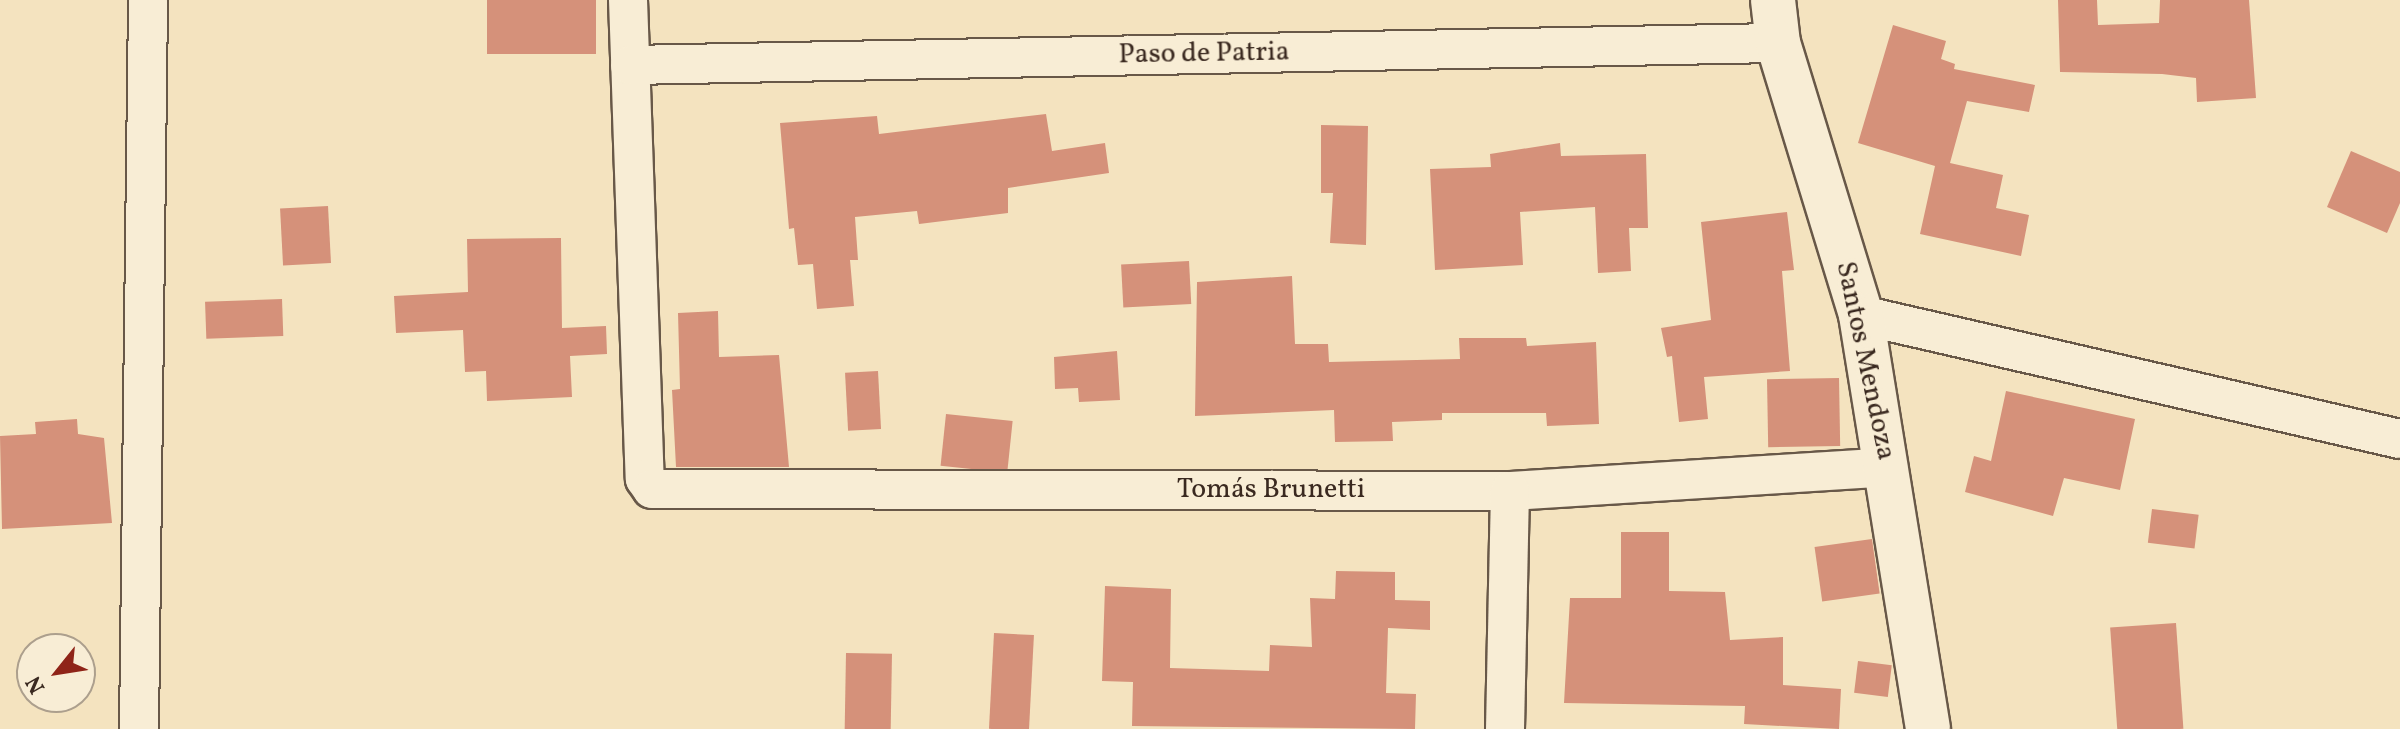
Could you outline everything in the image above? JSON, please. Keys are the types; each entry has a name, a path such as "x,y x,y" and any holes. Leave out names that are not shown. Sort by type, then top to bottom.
{"street":[{"path":"139,729 148,0"},
{"path":"628,0 630,65"},
{"name":"Santos Mendoza","path":"1773,0 1778,43 1861,315 1928,729"},
{"name":"Paso de Patria","path":"630,65 1778,43"},
{"name":"Tomás Brunetti","path":"630,65 645,479 652,489 1510,491 1888,467"},
{"path":"1861,315 2400,439"},
{"path":"1505,729 1510,491"}],"building":[{"path":"487,0 596,0 596,54 487,54"},
{"path":"2058,0 2097,0 2098,25 2159,23 2160,0 2249,0 2256,98 2197,102 2196,78 2162,74 2060,72"},
{"path":"1893,25 1946,41 1941,59 1955,64 1954,69 2035,85 2029,112 1967,101 1950,163 2003,175 1996,208 2029,215 2021,256 1920,234 1935,166 1858,143"},
{"path":"1046,114 1052,151 1105,143 1109,173 1008,188 1008,213 919,224 917,211 855,217 858,260 850,260 854,306 817,309 813,264 798,265 794,228 789,229 780,123 877,116 879,134"},
{"path":"1321,125 1368,126 1366,245 1330,243 1333,193 1321,193"},
{"path":"1560,143 1561,156 1646,154 1648,228 1629,228 1631,271 1598,273 1595,207 1520,212 1523,265 1435,270 1430,169 1491,167 1490,154"},
{"path":"2351,151 2400,172 2400,203 2387,233 2327,207"},
{"path":"328,206 331,263 283,265 280,209"},
{"path":"1787,212 1794,270 1782,271 1790,371 1704,377 1708,419 1679,422 1672,356 1667,357 1661,328 1711,320 1701,222"},
{"path":"561,238 562,328 606,326 607,354 570,356 572,397 487,401 486,371 465,372 463,330 396,333 394,296 468,292 467,239"},
{"path":"1189,261 1191,304 1123,307 1121,265"},
{"path":"1292,276 1295,344 1328,344 1329,362 1460,359 1459,338 1526,338 1527,346 1596,342 1599,424 1547,426 1546,413 1442,413 1442,420 1392,422 1393,441 1335,442 1334,410 1195,416 1197,282"},
{"path":"282,299 283,336 206,339 205,302"},
{"path":"718,311 719,357 779,355 789,467 676,467 672,390 680,389 678,313"},
{"path":"1117,351 1120,400 1079,402 1078,388 1055,389 1054,357"},
{"path":"878,371 881,429 848,431 845,373"},
{"path":"1839,378 1840,446 1768,447 1767,379"},
{"path":"2006,391 2135,419 2120,490 2064,478 2053,516 1965,492 1974,456 1991,461"},
{"path":"946,414 1013,421 1007,473 941,466"},
{"path":"77,419 78,434 104,438 112,523 2,529 0,436 36,434 35,422"},
{"path":"2152,509 2199,515 2195,548 2148,543"},
{"path":"1621,532 1669,532 1669,591 1725,592 1730,640 1783,637 1783,685 1841,689 1839,729 1744,724 1745,706 1564,703 1570,598 1621,598"},
{"path":"1872,539 1880,593 1822,602 1815,547"},
{"path":"1336,571 1395,572 1395,600 1430,601 1430,630 1388,628 1386,693 1416,694 1415,729 1132,726 1133,682 1102,681 1105,586 1171,589 1170,668 1269,671 1270,645 1312,647 1310,598 1335,599"},
{"path":"2176,623 2183,729 2117,729 2110,628"},
{"path":"994,633 1034,635 1029,729 989,729"},
{"path":"846,653 892,654 891,729 845,729"},
{"path":"1858,661 1892,665 1888,697 1854,693"}]}
